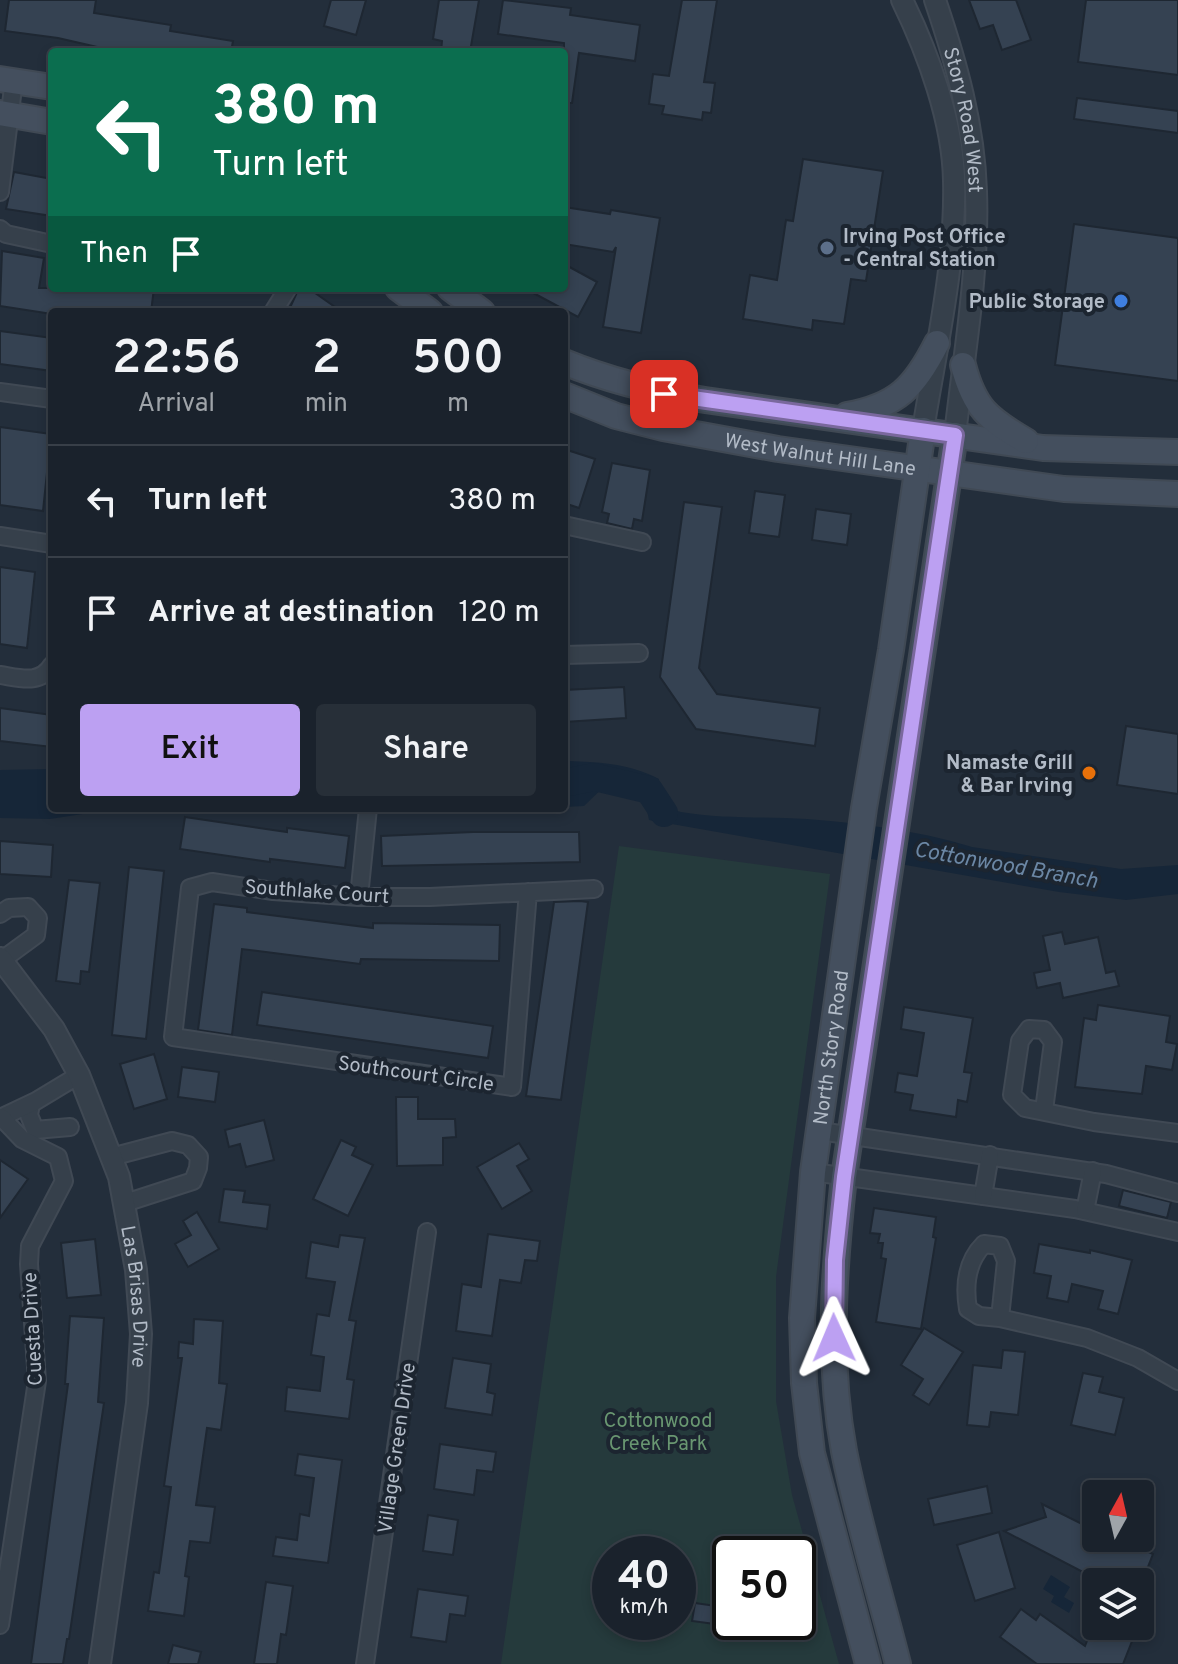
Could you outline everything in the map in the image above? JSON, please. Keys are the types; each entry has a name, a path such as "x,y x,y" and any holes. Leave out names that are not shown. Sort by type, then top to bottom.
{"main road":[{"path":"7,79 48,86"},
{"path":"5,113 48,121"},
{"path":"403,292 425,308"},
{"path":"455,292 477,308"},
{"path":"832,417 865,412 886,405 902,395 925,368 937,343"},
{"name":"West Walnut Hill Lane","path":"568,364 610,380 655,392 1043,448 1178,452"},
{"path":"963,365 976,403 998,424 1043,448"},
{"name":"West Walnut Hill Lane","path":"568,397 616,416 663,428 778,449 1064,489 1178,494"},
{"name":"North Story Road","path":"868,1664 812,1453 804,1383 802,1318 813,1172 864,808 923,430"},
{"name":"North Story Road","path":"898,1664 844,1448 835,1361 835,1260 844,1177 955,435"},
{"path":"891,650 921,655"},
{"path":"805,1258 835,1260"}],"street":[{"name":"Story Road West","path":"902,0 919,34 945,112 954,179 950,263 923,430"},
{"name":"Story Road West","path":"935,0 962,87 976,190 975,254 955,435"},
{"path":"0,192 7,79"},
{"path":"939,95 962,87"},
{"path":"0,229 6,234 48,243"},
{"path":"0,392 48,398"},
{"path":"568,526 642,542"},
{"path":"0,536 48,543"},
{"path":"568,655 639,653"},
{"path":"0,675 34,680 48,671"},
{"path":"359,897 368,815"},
{"name":"Southlake Court","path":"173,1037 190,888 212,882 273,891 359,897 430,897 594,889"},
{"name":"Southcourt Circle","path":"173,1037 512,1087 528,892"},
{"path":"0,914 9,908 28,907 38,918 36,935 1,959"},
{"name":"Las Brisas Drive","path":"1,959 54,1029 79,1075 125,1203 136,1270 141,1334 137,1403 100,1664"},
{"path":"1044,1110 1053,1042 1044,1030 1029,1029 1020,1041 1012,1095 1025,1108 1094,1122 1178,1133"},
{"path":"1,1118 79,1075"},
{"path":"31,1104 29,1115 35,1130 70,1127 95,1115"},
{"name":"Cuesta Drive","path":"0,1625 37,1381 30,1246 64,1181 58,1157 22,1139 1,1118"},
{"path":"45,1150 64,1137 70,1127"},
{"path":"820,1131 1093,1171 1178,1193"},
{"path":"111,1157 172,1141 188,1145 199,1157 193,1181 125,1203"},
{"path":"983,1196 990,1155"},
{"path":"1085,1211 1093,1171"},
{"path":"813,1172 1085,1211 1178,1232"},
{"name":"Village Green Drive","path":"365,1664 427,1232"},
{"path":"1000,1318 1087,1338 1138,1358 1178,1381"}],"green space":[{"name":"Cottonwood Creek Park","path":"619,846 830,874 776,1277 776,1401 792,1495 803,1536 712,1536 712,1640 816,1640 816,1581 839,1664 501,1664"}],"water":[{"path":"568,763 615,765 648,774 659,779 657,795 662,801 681,812 855,824 904,831 972,847 1121,869 1178,865 1178,894 1126,900 1059,892 649,820 644,795 634,776 612,779 584,806 568,807"},
{"path":"48,769 48,812 96,812 50,819 0,818 0,770"},
{"path":"1051,1575 1070,1587 1064,1597 1074,1603 1069,1613 1051,1602 1054,1596 1043,1589"}],"building":[{"path":"9,0 96,0 94,13 171,25 170,31 233,41 232,48 102,48 5,31"},
{"path":"331,0 366,0 356,35 324,26"},
{"path":"439,0 479,0 471,48 441,48 442,41 433,39"},
{"path":"503,0 571,8 570,15 640,25 635,61 579,53 572,103 568,103 568,48 564,48 564,43 498,34"},
{"path":"682,0 717,0 704,82 715,83 711,113 703,112 702,120 662,114 664,106 649,104 653,74 669,76"},
{"path":"969,0 1016,0 1031,40 1002,50 993,25 980,29"},
{"path":"1086,0 1178,0 1178,75 1078,62"},
{"path":"1077,98 1178,111 1178,133 1074,119"},
{"name":"Irving Post Office - Central Station","path":"803,159 883,171 866,281 851,279 844,324 813,320 812,330 743,319 750,275 777,280 786,220 793,221"},
{"path":"14,172 48,178 48,215 6,209"},
{"path":"568,208 610,214 611,210 660,218 641,333 603,327 616,247 613,252 568,245"},
{"name":"Public Storage","path":"1074,224 1178,238 1178,381 1055,365"},
{"path":"2,251 44,258 39,288 48,288 48,292 154,292 152,308 48,308 48,313 0,306"},
{"path":"568,266 597,282 578,317 568,312 568,308 561,308 531,292 568,292"},
{"path":"297,292 314,292 336,308 290,308"},
{"path":"0,331 48,337 48,370 0,364"},
{"path":"0,427 48,434 43,511 0,505"},
{"path":"568,450 595,459 579,508 568,504"},
{"path":"612,463 650,470 642,521 634,519 632,529 607,523 609,514 602,512"},
{"path":"755,491 785,495 779,537 749,533"},
{"path":"684,502 722,507 699,668 717,694 820,708 815,746 696,729 660,677"},
{"path":"816,509 851,514 847,545 812,540"},
{"path":"0,567 35,572 27,648 0,644"},
{"path":"624,687 626,718 568,722 568,690"},
{"path":"0,708 48,714 48,747 0,741"},
{"path":"1126,726 1178,734 1178,794 1117,785"},
{"path":"185,817 287,832 287,828 349,836 345,868 270,859 270,862 180,849"},
{"path":"579,832 580,862 382,866 381,836"},
{"path":"0,841 53,845 51,877 0,874"},
{"path":"129,867 164,871 146,1039 112,1035"},
{"path":"69,880 100,883 89,972 81,971 80,984 56,981"},
{"path":"554,902 588,902 561,1100 526,1096"},
{"path":"214,904 247,908 247,912 373,928 373,923 500,925 499,961 361,959 360,964 242,949 232,1035 198,1030"},
{"path":"1062,932 1065,944 1098,937 1106,973 1115,971 1119,986 1063,998 1060,983 1037,988 1034,973 1050,970 1043,936"},
{"path":"262,992 493,1026 488,1058 257,1025"},
{"path":"1098,1005 1170,1016 1166,1042 1177,1044 1172,1070 1146,1066 1142,1094 1075,1087 1084,1018 1096,1020"},
{"path":"904,1007 973,1018 964,1072 972,1073 967,1102 958,1100 956,1117 910,1110 913,1095 895,1092 898,1073 917,1076 924,1033 901,1029"},
{"path":"154,1054 167,1099 134,1109 120,1064"},
{"path":"182,1067 219,1072 215,1102 178,1097"},
{"path":"396,1097 418,1097 418,1119 455,1119 456,1137 443,1138 443,1165 397,1166"},
{"path":"264,1120 274,1160 246,1167 240,1144 229,1147 225,1130"},
{"path":"341,1140 356,1147 352,1155 373,1165 348,1216 313,1199"},
{"path":"519,1143 529,1159 517,1166 532,1191 502,1209 477,1167"},
{"path":"0,1160 28,1179 0,1218"},
{"path":"224,1189 245,1191 243,1202 270,1205 267,1229 219,1222"},
{"path":"1123,1190 1171,1202 1167,1218 1119,1206"},
{"path":"874,1208 936,1217 933,1237 936,1238 921,1329 876,1322 886,1259 881,1258 883,1243 878,1243 880,1234 870,1233"},
{"path":"197,1212 219,1249 188,1267 175,1244 191,1235 183,1221"},
{"path":"488,1234 540,1241 537,1261 525,1260 521,1283 500,1280 492,1336 456,1331 462,1284 481,1287"},
{"path":"340,1235 365,1238 349,1320 356,1321 347,1379 354,1380 349,1419 285,1411 287,1387 320,1391 324,1357 311,1355 317,1314 329,1316 335,1282 306,1278 311,1242 338,1247"},
{"path":"95,1239 101,1295 67,1298 61,1243"},
{"path":"1039,1244 1090,1253 1090,1250 1132,1260 1118,1314 1098,1309 1103,1291 1072,1284 1068,1302 1047,1298 1051,1276 1034,1273"},
{"path":"70,1316 104,1318 98,1402 104,1403 63,1664 31,1664 68,1384 65,1384"},
{"path":"194,1319 223,1321 219,1383 227,1384 221,1430 207,1428 196,1505 215,1507 210,1543 190,1541 184,1616 148,1611 154,1572 159,1573 171,1487 164,1486 182,1358 178,1358 179,1342 193,1344"},
{"path":"924,1328 963,1352 929,1405 913,1395 923,1379 901,1365"},
{"path":"1003,1350 1025,1352 1018,1415 991,1412 989,1427 967,1425 973,1365 1001,1368"},
{"path":"453,1358 491,1364 487,1392 495,1394 492,1415 445,1408"},
{"path":"1083,1373 1103,1377 1099,1392 1124,1398 1115,1435 1071,1425"},
{"path":"440,1444 496,1452 493,1472 477,1470 474,1495 434,1489"},
{"path":"298,1454 342,1460 328,1563 273,1556 276,1537 297,1540 300,1514 309,1516 314,1478 295,1475"},
{"path":"987,1486 992,1513 934,1525 928,1499"},
{"path":"1042,1504 1082,1524 1082,1552 1148,1552 1153,1554 1148,1568 1082,1568 1082,1572 1004,1531 1046,1517"},
{"path":"428,1515 458,1520 453,1555 423,1551"},
{"path":"999,1532 1015,1588 975,1601 957,1545"},
{"path":"266,1582 293,1586 286,1635 281,1634 277,1664 254,1664"},
{"path":"418,1589 468,1596 465,1616 450,1614 446,1642 411,1637"},
{"path":"696,1603 712,1605 712,1624 696,1622"},
{"path":"1021,1609 1036,1620 1040,1614 1085,1646 1087,1640 1132,1640 1123,1664 1037,1664 1000,1637"},
{"path":"173,1645 201,1652 198,1664 168,1664"}],"waterway":[{"name":"Cottonwood Branch","path":"568,782 594,777 649,790 664,813"}],"place":[{"name":"Irving Post Office - Central Station","path":"827,248"},
{"name":"Public Storage","path":"1121,301"},
{"name":"Namaste Grill & Bar Irving","path":"1089,773"}],"route":[{"path":"664,394 955,435 844,1177 835,1260 834,1338"}]}
